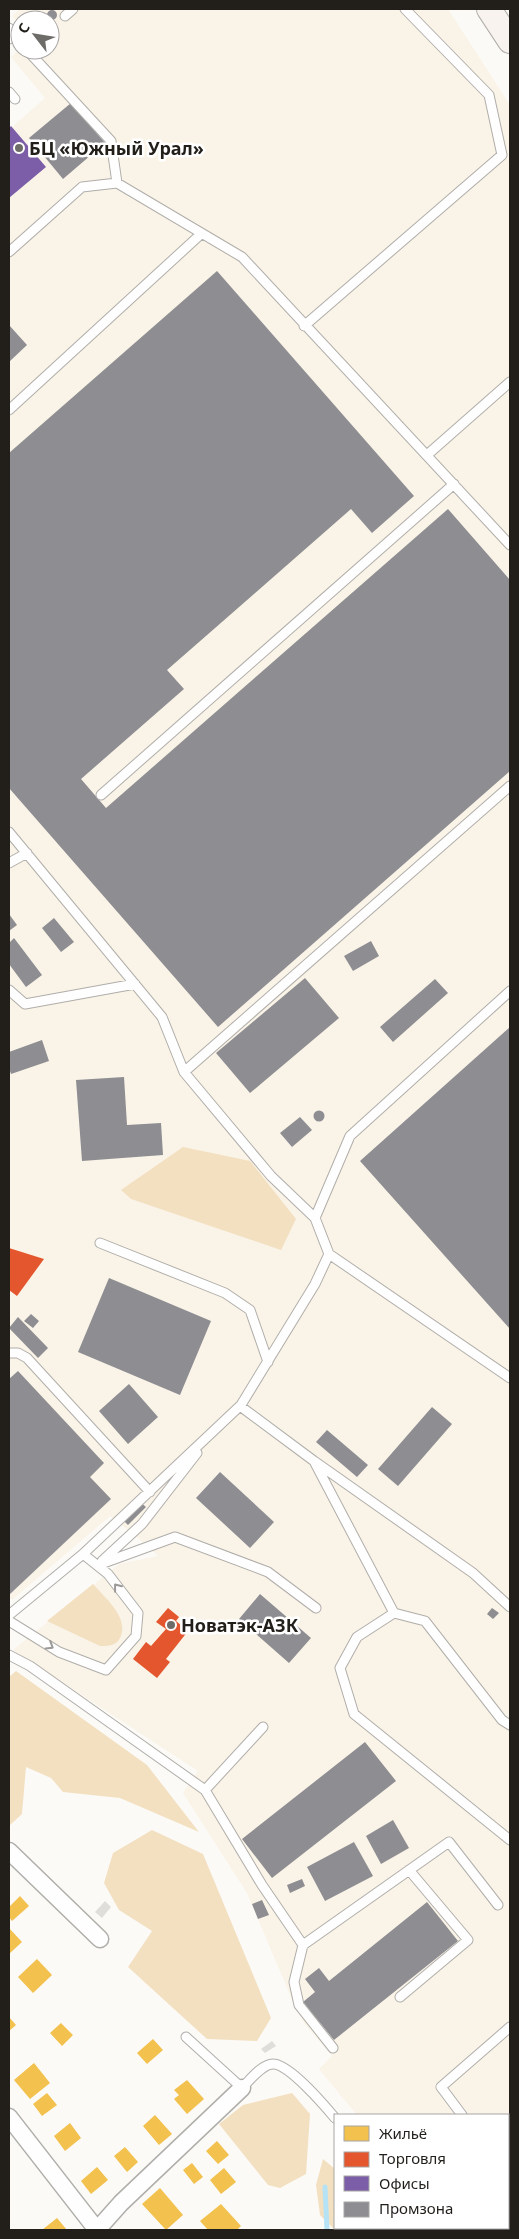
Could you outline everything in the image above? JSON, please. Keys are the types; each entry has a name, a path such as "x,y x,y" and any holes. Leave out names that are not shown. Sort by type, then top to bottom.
{"main road":[{"path":"489,9 510,41"}],"street":[{"path":"9,1852 100,1939"},
{"path":"9,2117 97,2230 121,2203 242,2088"}],"lane":[{"path":"65,16 73,9"},
{"path":"304,326 502,155 489,95 405,9"},
{"path":"37,60 111,141 117,183"},
{"path":"9,252 82,187 117,183 242,257 510,546"},
{"path":"9,410 201,234"},
{"path":"427,455 510,382"},
{"path":"101,795 454,484"},
{"path":"184,1072 510,786"},
{"path":"9,832 162,1017 184,1072 272,1176 315,1218 329,1254 510,1378"},
{"path":"9,862 26,853"},
{"path":"9,990 25,1004 134,984"},
{"path":"315,1218 350,1136 510,991"},
{"path":"100,1243 225,1293 250,1310 268,1362"},
{"path":"9,1614 83,1554 240,1406 315,1284 329,1254"},
{"path":"9,1353 18,1353 27,1358 150,1492"},
{"path":"240,1406 314,1461 473,1573 510,1607"},
{"path":"98,1565 142,1524 214,1430"},
{"path":"314,1461 394,1613 425,1622 502,1720 510,1725"},
{"path":"98,1565 175,1537 268,1572 316,1608"},
{"path":"9,1621 59,1652 106,1670 136,1636 138,1613 98,1565 83,1554"},
{"path":"394,1613 357,1637 340,1668 354,1714 510,1840"},
{"path":"9,1655 30,1666 205,1790 262,1885 303,1946"},
{"path":"205,1790 263,1727"},
{"path":"332,2048 299,2005 294,1982 303,1946 449,1842 498,1905"},
{"path":"400,1997 468,1940 409,1870"},
{"path":"461,2114 441,2087 510,2027"},
{"path":"186,2037 242,2088 265,2067 272,2064 280,2066 311,2090 334,2117"}],"shaded area":[{"path":"20,9 448,9 510,105 510,2230 449,2229 509,2229 509,2114 356,2114 319,2069 332,2056 304,2023 293,2002 247,1893 183,1793 198,1771 13,1650 119,1564 158,1556 110,1516 13,1599 9,1599 9,130 45,98 13,60 60,60 60,10 19,10"},
{"path":"183,1147 250,1161 296,1219 281,1250 131,1199 121,1190"},
{"path":"93,1584 115,1609 122,1623 120,1638 112,1645 100,1646 47,1621"},
{"path":"16,1671 147,1765 199,1832 120,1798 63,1792 51,1778 26,1767 22,1814 9,1826 9,1677"},
{"path":"152,1830 203,1854 271,2018 257,2041 207,2039 128,1967 152,1931 119,1910 104,1883 113,1853"},
{"path":"292,2093 310,2114 306,2174 280,2188 268,2185 219,2124 243,2105"},
{"path":"323,2159 334,2168 334,2229 320,2215 316,2185"},
{"path":"334,2229 374,2229 374,2230"}],"building: Жильё":[{"path":"20,1896 29,1906 12,1921 9,1917 9,1907"},
{"path":"9,1928 22,1942 9,1954"},
{"path":"37,1959 52,1975 33,1993 18,1977"},
{"path":"9,2017 16,2025 9,2031"},
{"path":"61,2023 73,2035 62,2046 50,2033"},
{"path":"153,2039 163,2050 147,2064 137,2053"},
{"path":"34,2063 50,2083 30,2099 14,2080"},
{"path":"187,2080 204,2099 187,2114 174,2099 179,2095 174,2090"},
{"path":"47,2093 57,2105 42,2116 33,2104"},
{"path":"155,2115 172,2134 159,2145 143,2126"},
{"path":"70,2123 81,2138 65,2151 54,2136"},
{"path":"217,2141 229,2155 218,2164 206,2151"},
{"path":"125,2147 138,2162 127,2172 114,2156"},
{"path":"192,2163 203,2177 194,2184 183,2170"},
{"path":"97,2167 108,2180 91,2194 81,2181"},
{"path":"224,2168 236,2182 221,2194 210,2180"},
{"path":"160,2188 183,2215 166,2230 142,2204"},
{"path":"221,2204 241,2226 237,2230 208,2230 200,2221"},
{"path":"57,2218 67,2230 42,2230"}],"building: Торговля":[{"path":"9,1248 44,1259 17,1296 9,1290"},
{"path":"168,1608 179,1617 176,1621 188,1631 166,1659 170,1662 157,1678 133,1659 146,1642 151,1646 166,1629 156,1622"}],"building: Офисы":[{"name":"БЦ «Южный Урал»","path":"11,126 46,167 9,198 9,128"}],"building: Промзона":[{"path":"71,103 105,143 63,179 29,138"},
{"path":"217,271 414,496 372,533 351,509 167,670 184,689 81,779 106,808 448,509 510,580 510,771 218,1027 9,788 9,453"},
{"path":"9,325 27,345 9,362"},
{"path":"9,914 17,925 9,931"},
{"path":"54,918 74,942 61,952 42,928"},
{"path":"14,938 42,975 26,987 9,964 9,943"},
{"path":"371,941 379,956 353,971 344,956"},
{"path":"305,978 339,1018 250,1093 216,1053"},
{"path":"435,979 448,993 393,1042 380,1027"},
{"path":"510,1027 510,1329 360,1161"},
{"path":"42,1040 49,1061 11,1074 9,1052"},
{"path":"124,1077 127,1125 161,1123 163,1155 82,1161 76,1080"},
{"path":"319,1110 325,1116 319,1122 313,1116"},
{"path":"300,1117 312,1130 292,1147 280,1133"},
{"path":"109,1278 211,1321 180,1395 78,1352"},
{"path":"31,1314 39,1321 33,1328 24,1321"},
{"path":"18,1317 48,1348 38,1358 9,1328"},
{"path":"18,1371 104,1463 90,1477 111,1499 9,1595 9,1379"},
{"path":"129,1384 158,1417 128,1444 99,1411"},
{"path":"432,1407 452,1424 398,1486 378,1469"},
{"path":"327,1430 368,1465 357,1477 316,1442"},
{"path":"220,1472 274,1522 250,1548 196,1498"},
{"path":"140,1502 146,1507 128,1525 123,1520"},
{"path":"260,1594 311,1638 289,1663 239,1619"},
{"path":"492,1608 499,1613 493,1619 487,1614"},
{"path":"365,1742 396,1781 272,1878 242,1839"},
{"path":"393,1820 409,1848 381,1864 366,1836"},
{"path":"354,1842 373,1876 325,1901 307,1867"},
{"path":"302,1879 305,1886 290,1893 287,1885"},
{"path":"262,1900 269,1915 258,1919 252,1904"},
{"path":"427,1902 458,1941 334,2040 303,2002 315,1992 305,1979 319,1968 329,1981"}],"building: Прочее":[{"path":"105,1901 111,1907 102,1918 95,1912"},
{"path":"272,2041 276,2046 265,2053 261,2049"}],"waterway":[{"path":"325,2187 327,2230"}],"place":[{"name":"БЦ «Южный Урал»","path":"19,148"},
{"name":"Новатэк-АЗК","path":"171,1625"}]}
